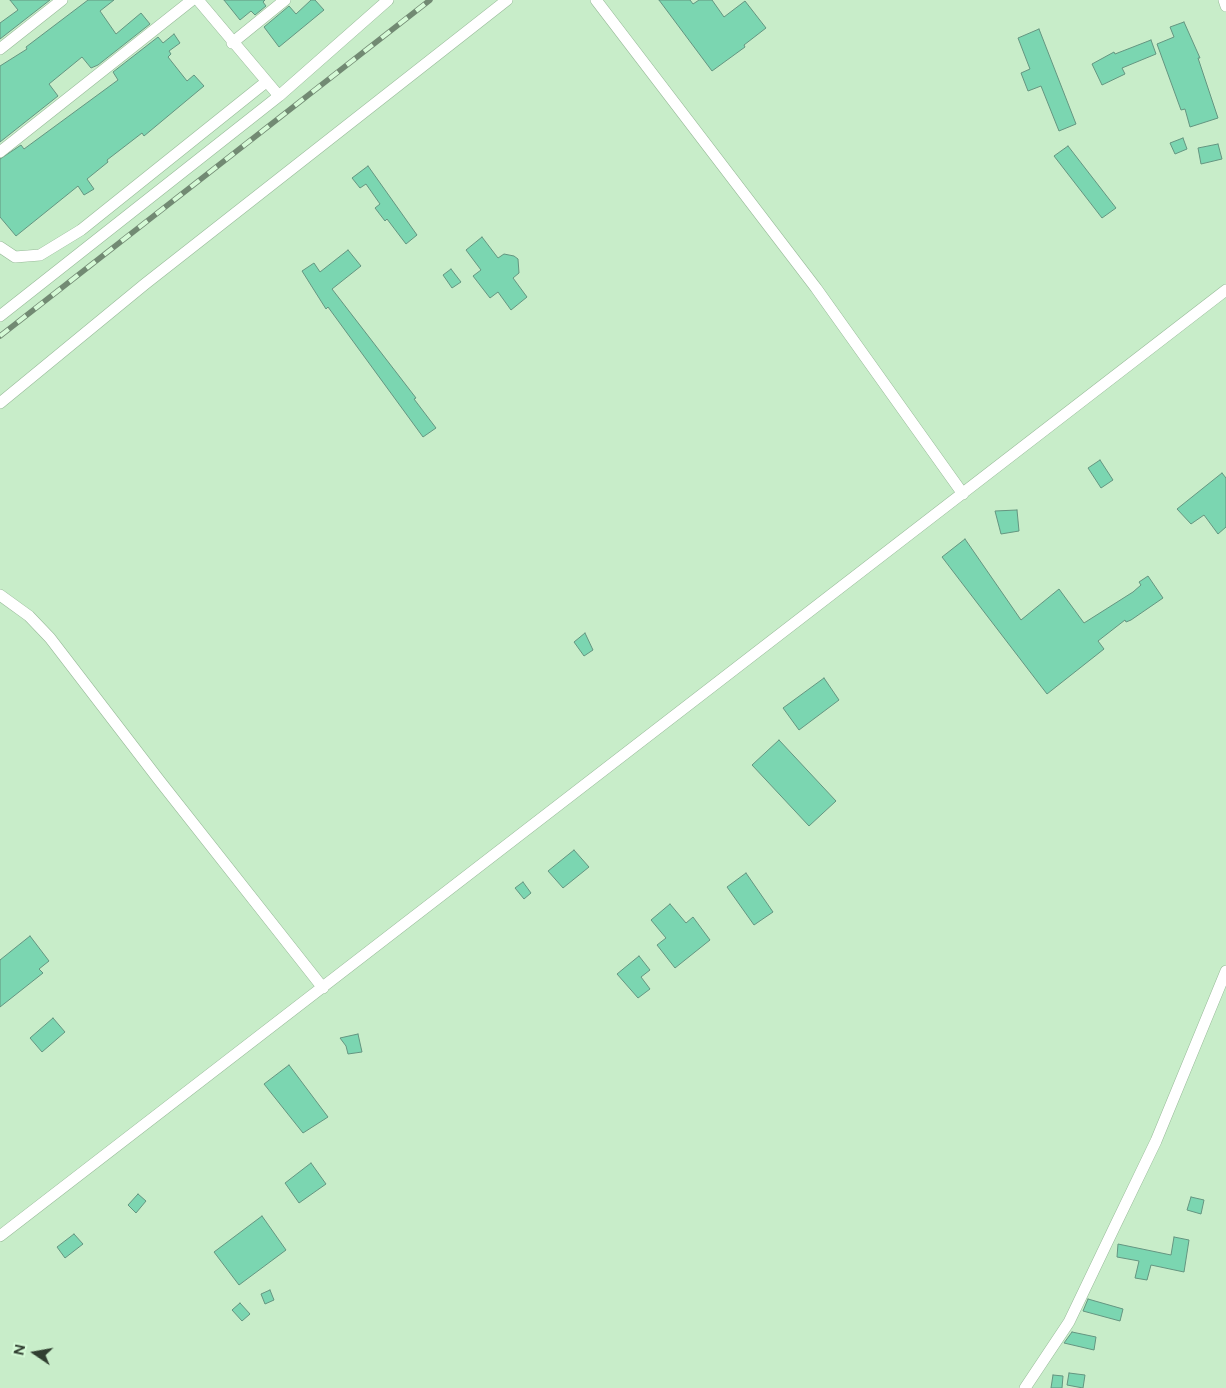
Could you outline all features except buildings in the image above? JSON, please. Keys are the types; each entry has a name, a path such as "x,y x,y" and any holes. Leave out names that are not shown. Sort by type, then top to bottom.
{"street":[{"path":"0,49 62,0"},
{"path":"0,152 192,0"},
{"path":"198,0 278,96"},
{"path":"232,43 285,0"},
{"path":"0,316 278,96 388,0"},
{"path":"0,402 144,284 507,0"},
{"path":"596,0 816,288 963,494"},
{"path":"1224,0 1226,6"},
{"path":"0,247 15,256 40,255 81,230 266,82"},
{"path":"0,1236 1226,290"},
{"path":"0,595 29,616 50,638 323,988"},
{"path":"1025,1388 1068,1322 1114,1228 1156,1141 1226,972"}],"railway":[{"path":"0,336 430,0"}]}
